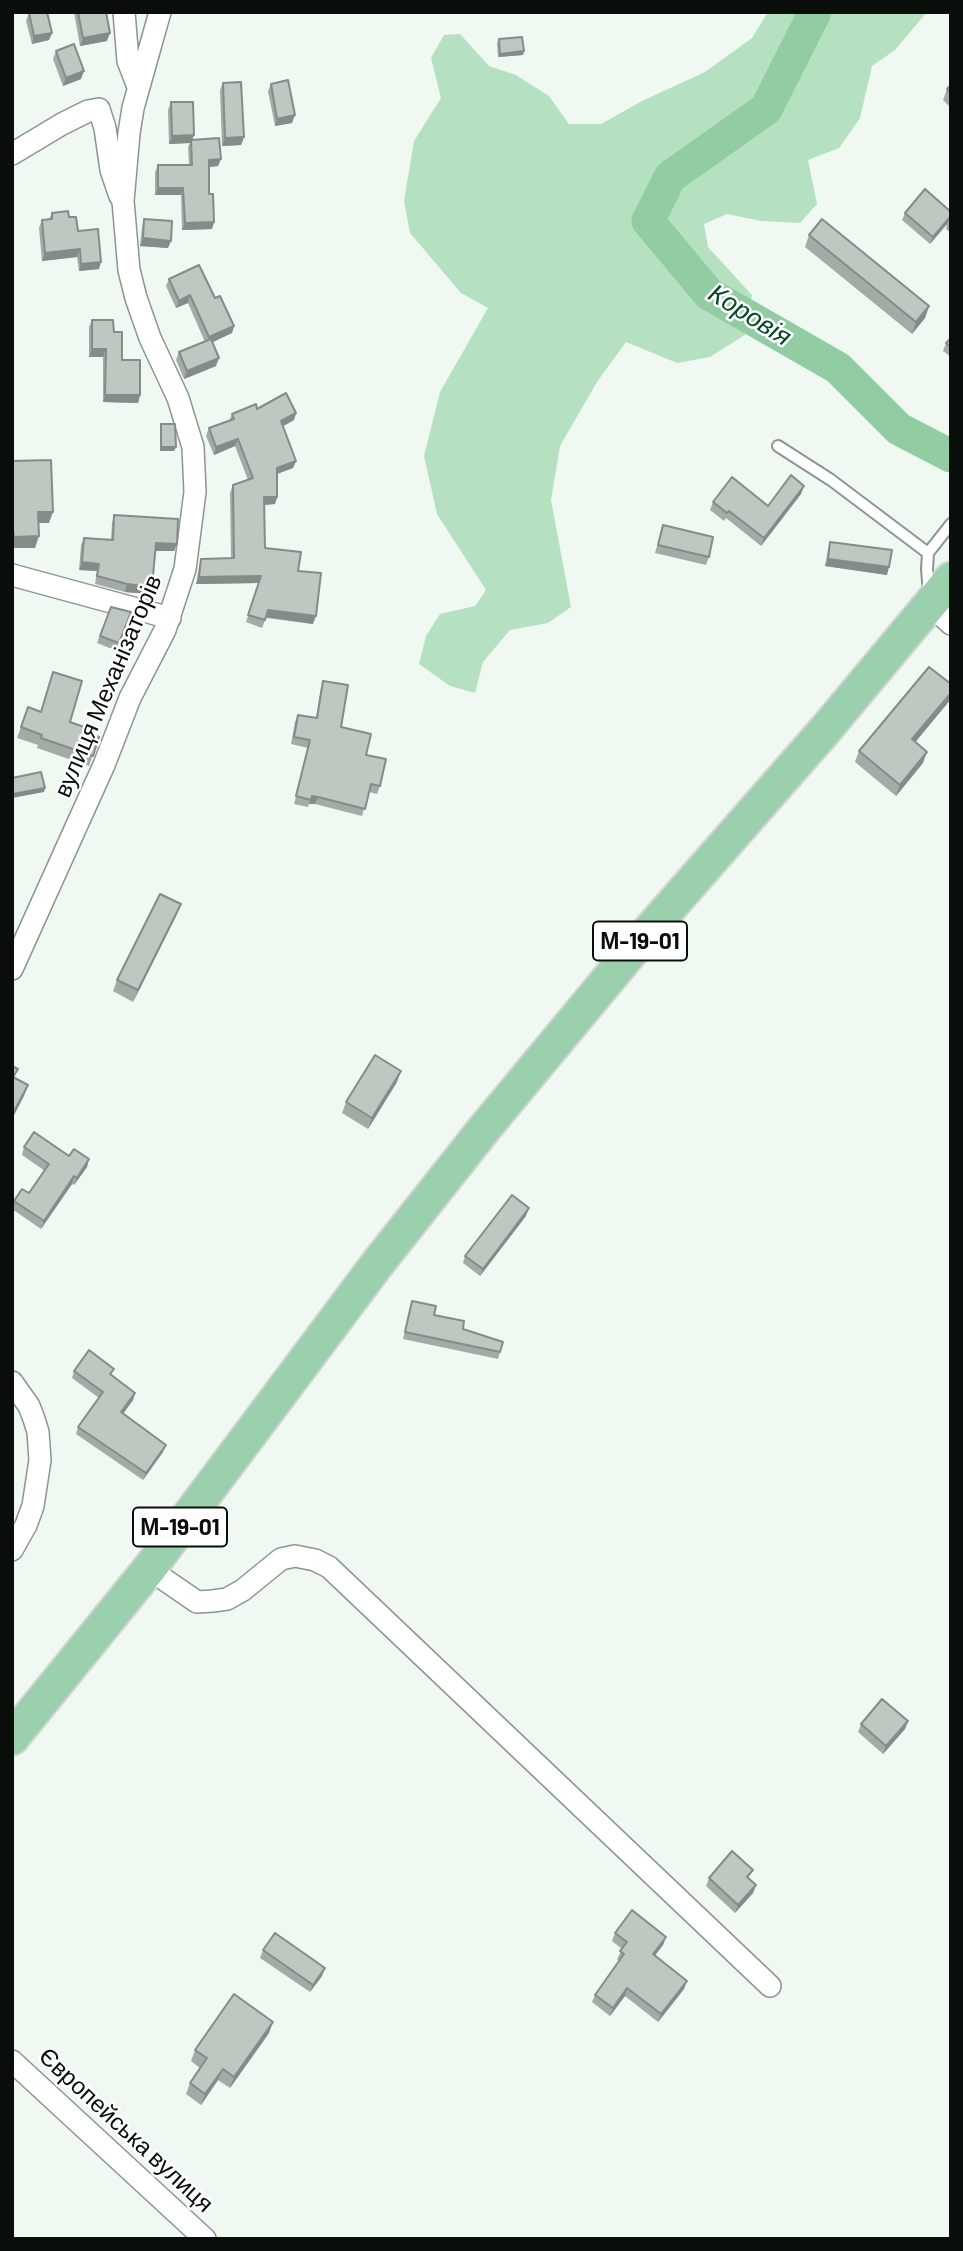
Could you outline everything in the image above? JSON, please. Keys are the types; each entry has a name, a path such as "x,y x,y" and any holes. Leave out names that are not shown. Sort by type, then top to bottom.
{"main road":[{"name":"М-19-01","path":"12,1738 149,1569 378,1262 484,1129 626,957 826,729 940,614 951,579"}],"street":[{"name":"вулиця Механізаторів","path":"124,12 128,61 138,87"},
{"name":"вулиця Механізаторів","path":"12,969 104,765 130,698 170,618 183,577 190,537 195,478 193,447 178,398 135,298 129,270 123,201 129,133 138,87 160,12"},
{"path":"12,154 62,124 88,111 99,109 115,184 123,201"},
{"path":"12,575 170,618"},
{"path":"12,1382 29,1406 34,1419 38,1432 40,1461 33,1506 12,1549"},
{"path":"149,1569 197,1601 213,1601 227,1599 243,1590 281,1559 295,1556 315,1560 329,1567 770,1986"},
{"name":"Європейська вулиця","path":"12,2061 205,2239"}],"lane":[{"path":"778,446 831,480 928,553"},
{"path":"940,614 927,569 928,553 951,524"}],"green space":[{"path":"768,12 927,12 895,50 872,66 860,118 839,148 808,160 817,204 800,223 761,221 727,214 704,224 708,247 752,295 745,335 710,357 677,363 626,342 597,382 560,446 551,500 571,607 548,623 510,630 483,662 475,693 450,686 419,664 426,636 440,614 475,606 486,590 437,514 424,456 440,392 488,308 461,293 410,233 404,201 414,141 441,98 431,58 444,35 460,34 489,66 516,75 549,96 569,124 601,124 642,101 705,72 752,38"}],"building":[{"path":"47,12 52,33 34,36 29,13"},
{"path":"78,12 106,12 110,33 83,38"},
{"path":"522,37 524,51 500,54 499,39"},
{"path":"74,44 84,71 66,78 56,51"},
{"path":"288,80 295,115 277,119 271,84"},
{"path":"241,82 244,137 225,138 223,83"},
{"path":"171,102 193,102 194,135 172,136"},
{"path":"219,138 221,159 209,160 209,194 213,194 214,222 185,223 183,188 158,188 158,165 192,165 191,140"},
{"path":"925,189 951,212 951,216 933,237 905,213"},
{"path":"68,211 69,217 76,217 78,231 98,229 101,262 81,264 80,249 45,253 42,220 52,219 52,213"},
{"path":"144,219 172,221 171,241 143,238"},
{"path":"822,219 929,306 916,322 809,235"},
{"path":"199,265 215,298 220,296 234,326 209,337 190,295 179,301 169,279"},
{"path":"92,320 113,320 114,332 122,332 122,360 140,360 140,395 105,395 106,349 92,349"},
{"path":"211,339 219,358 187,371 179,352"},
{"path":"286,393 296,413 281,421 296,461 277,468 277,497 264,497 265,548 301,552 298,571 321,573 316,616 268,610 265,620 248,615 261,576 199,577 201,559 234,558 233,485 253,478 238,439 216,447 209,428 234,419 232,414 256,404 257,409"},
{"path":"161,424 175,424 176,447 161,447"},
{"path":"51,460 53,512 38,512 39,536 14,537 12,461"},
{"path":"791,475 804,486 764,538 713,502 732,477 768,506"},
{"path":"114,515 178,519 177,544 156,543 152,587 97,576 99,564 82,562 84,538 113,540"},
{"path":"663,525 713,537 709,557 658,545"},
{"path":"830,542 892,550 889,567 828,559"},
{"path":"111,607 131,612 119,643 100,636"},
{"path":"929,667 951,684 951,693 912,739 927,752 900,785 859,751"},
{"path":"53,672 82,681 70,722 84,727 82,731 99,737 93,756 41,738 42,735 21,727 28,707 41,712"},
{"path":"323,681 348,685 341,727 371,734 366,755 386,759 380,786 371,784 365,809 318,797 312,796 311,800 296,796 310,740 294,737 298,715 317,718"},
{"path":"41,772 45,788 13,794 12,778"},
{"path":"160,894 181,904 138,990 117,980"},
{"path":"375,1055 401,1071 372,1118 346,1102"},
{"path":"12,1066 18,1069 13,1077 28,1085 12,1115"},
{"path":"34,1132 69,1156 74,1149 89,1159 77,1178 74,1176 44,1221 14,1201 22,1189 29,1193 49,1164 24,1147"},
{"path":"512,1195 529,1208 483,1269 465,1256"},
{"path":"412,1301 436,1306 434,1315 464,1321 463,1329 503,1342 500,1352 405,1332"},
{"path":"89,1350 114,1369 110,1374 135,1393 121,1412 166,1445 146,1473 78,1427 103,1392 74,1371"},
{"path":"882,1699 908,1721 886,1746 861,1724"},
{"path":"732,1851 753,1870 747,1877 756,1885 738,1905 709,1878"},
{"path":"632,1910 666,1937 653,1954 687,1981 661,2014 627,1988 613,2008 595,1995 624,1954 620,1951 627,1942 615,1933"},
{"path":"275,1933 325,1968 313,1985 263,1950"},
{"path":"234,1994 273,2022 234,2077 223,2069 205,2094 190,2083 207,2058 195,2050"}],"waterway":[{"name":"Коровія","path":"815,12 766,109 670,177 648,221 709,294 838,368 899,429 951,456"}]}
